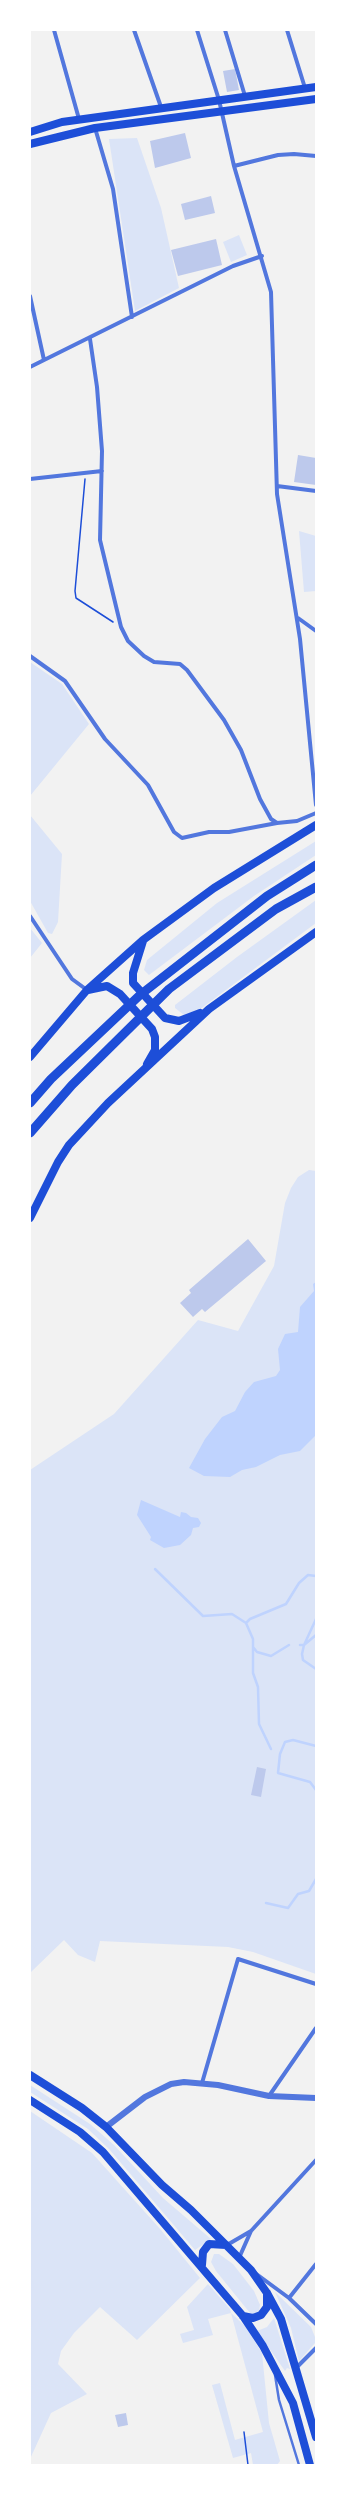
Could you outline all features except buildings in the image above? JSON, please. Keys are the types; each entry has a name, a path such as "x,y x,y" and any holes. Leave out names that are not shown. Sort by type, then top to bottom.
{"highway":[{"path":"30,1103 51,1079 140,995 267,896 316,865"},
{"path":"30,1133 72,1085 169,989 276,909 316,887"}],"main road":[{"path":"30,132 79,120 161,107 316,87"},
{"path":"30,144 95,128 222,110 316,99"},
{"path":"30,1057 87,990 143,940 214,888 316,825"},
{"path":"30,1218 58,1162 69,1145 108,1103 209,1009 316,932"},
{"path":"143,940 133,973 133,983 165,1018 179,1021 189,1019 209,1009"},
{"path":"87,990 107,986 120,994 152,1029 155,1037 155,1050 144,1070"},
{"path":"30,2075 82,2108 106,2126 162,2185 227,2245 251,2270 267,2292 281,2319 316,2437"},
{"path":"30,2100 92,2141 202,2265 243,2316 263,2346 293,2403 310,2465"},
{"path":"202,2265 203,2252 209,2244 217,2243 227,2245"},
{"path":"243,2316 253,2318 261,2315 267,2307 267,2292"}],"street":[{"path":"54,30 79,120"},
{"path":"134,30 161,107"},
{"path":"197,30 222,110 234,166 262,256 271,292 277,486 298,618 316,805"},
{"path":"225,30 245,96"},
{"path":"287,30 305,88"},
{"path":"95,128 113,189 132,317"},
{"path":"234,166 278,155 294,154 316,156"},
{"path":"30,367 90,339 233,266 262,256"},
{"path":"30,296 44,360"},
{"path":"90,339 97,387 102,471 100,540 121,627 128,641 144,656 154,662 180,664 187,670 234,738 241,750 260,799 271,819 277,823"},
{"path":"30,479 102,471"},
{"path":"277,486 316,491"},
{"path":"298,618 316,631"},
{"path":"30,656 65,681 105,739 148,784 174,832 182,838 209,832 229,832 277,823 297,821 316,813"},
{"path":"30,916 72,979 87,990"},
{"path":"202,2083 238,1959 316,1984"},
{"path":"269,2096 316,2028"},
{"path":"106,2126 131,2106 158,2090 184,2082 202,2083 269,2096 316,2098"},
{"path":"227,2245 251,2231 316,2160"},
{"path":"239,2258 251,2231"},
{"path":"289,2298 316,2264"},
{"path":"251,2270 289,2298 316,2324"},
{"path":"296,2368 316,2348"}],"lane":[{"path":"273,2366 279,2400 299,2465"}],"path":[{"path":"86,473 75,591 76,598 121,627"},
{"path":"244,2432 248,2465"}],"shaded area":[{"path":"137,138 161,208 179,288 135,311 109,139"},
{"path":"239,235 247,255 231,262 223,242"},
{"path":"299,531 316,536 316,591 304,592"},
{"path":"30,662 62,684 89,724 30,796"},
{"path":"30,815 62,854 58,922 52,934 48,933 30,901"},
{"path":"316,841 316,855 254,896 149,975 144,970 147,960 217,903"},
{"path":"316,900 316,923 199,1010 184,1015 175,1008 175,1005 237,957"},
{"path":"30,928 42,943 30,958"},
{"path":"309,1170 316,1171 316,1974 253,1952 228,1947 100,1941 95,1962 78,1955 64,1940 30,1973 30,1470 114,1414 198,1320 238,1331 274,1266 285,1203 291,1188 298,1177"},
{"path":"30,2085 90,2124 114,2145 163,2198 211,2239 195,2250 109,2149 88,2129 30,2092"},
{"path":"30,2111 92,2153 161,2230 200,2278 137,2340 100,2307 74,2333 61,2351 58,2364 87,2394 51,2413 30,2459"},
{"path":"214,2254 219,2254 233,2264 254,2291 260,2305 259,2311 255,2315 250,2313 216,2271 211,2262"},
{"path":"208,2284 230,2309 231,2313 208,2319 213,2335 183,2343 180,2334 194,2330 187,2307"},
{"path":"275,2292 311,2327 315,2337 315,2343 299,2361 291,2328"},
{"path":"231,2313 246,2327 262,2353 269,2423 280,2461 277,2465 253,2465 251,2453 233,2458 212,2385 220,2383 235,2440 263,2432"},
{"path":"274,2318 290,2369 287,2368 285,2371 257,2331 267,2327"}],"water":[{"path":"316,1282 316,1435 300,1451 280,1455 256,1467 242,1470 230,1477 204,1476 189,1468 205,1439 222,1417 235,1411 245,1392 254,1382 276,1376 280,1370 278,1349 285,1334 298,1332 300,1307 314,1291 313,1284"},
{"path":"141,1500 180,1517 181,1512 186,1513 191,1517 198,1518 201,1523 199,1527 193,1528 191,1535 180,1545 164,1548 150,1540 151,1537 137,1515"}],"waterway":[{"path":"155,1569 203,1616 232,1614 246,1623 253,1639 253,1647 257,1652 271,1656 289,1645"},
{"path":"246,1623 250,1619 286,1604 299,1583 308,1575 316,1576"},
{"path":"316,1619 304,1645 302,1654 303,1660 316,1669"},
{"path":"300,1645 304,1645 316,1635"},
{"path":"253,1647 253,1673 258,1687 259,1724 271,1749"},
{"path":"316,1746 293,1740 285,1742 280,1754 278,1773 310,1782 316,1790"},
{"path":"266,1903 288,1908 298,1894 309,1891 316,1879"}]}
